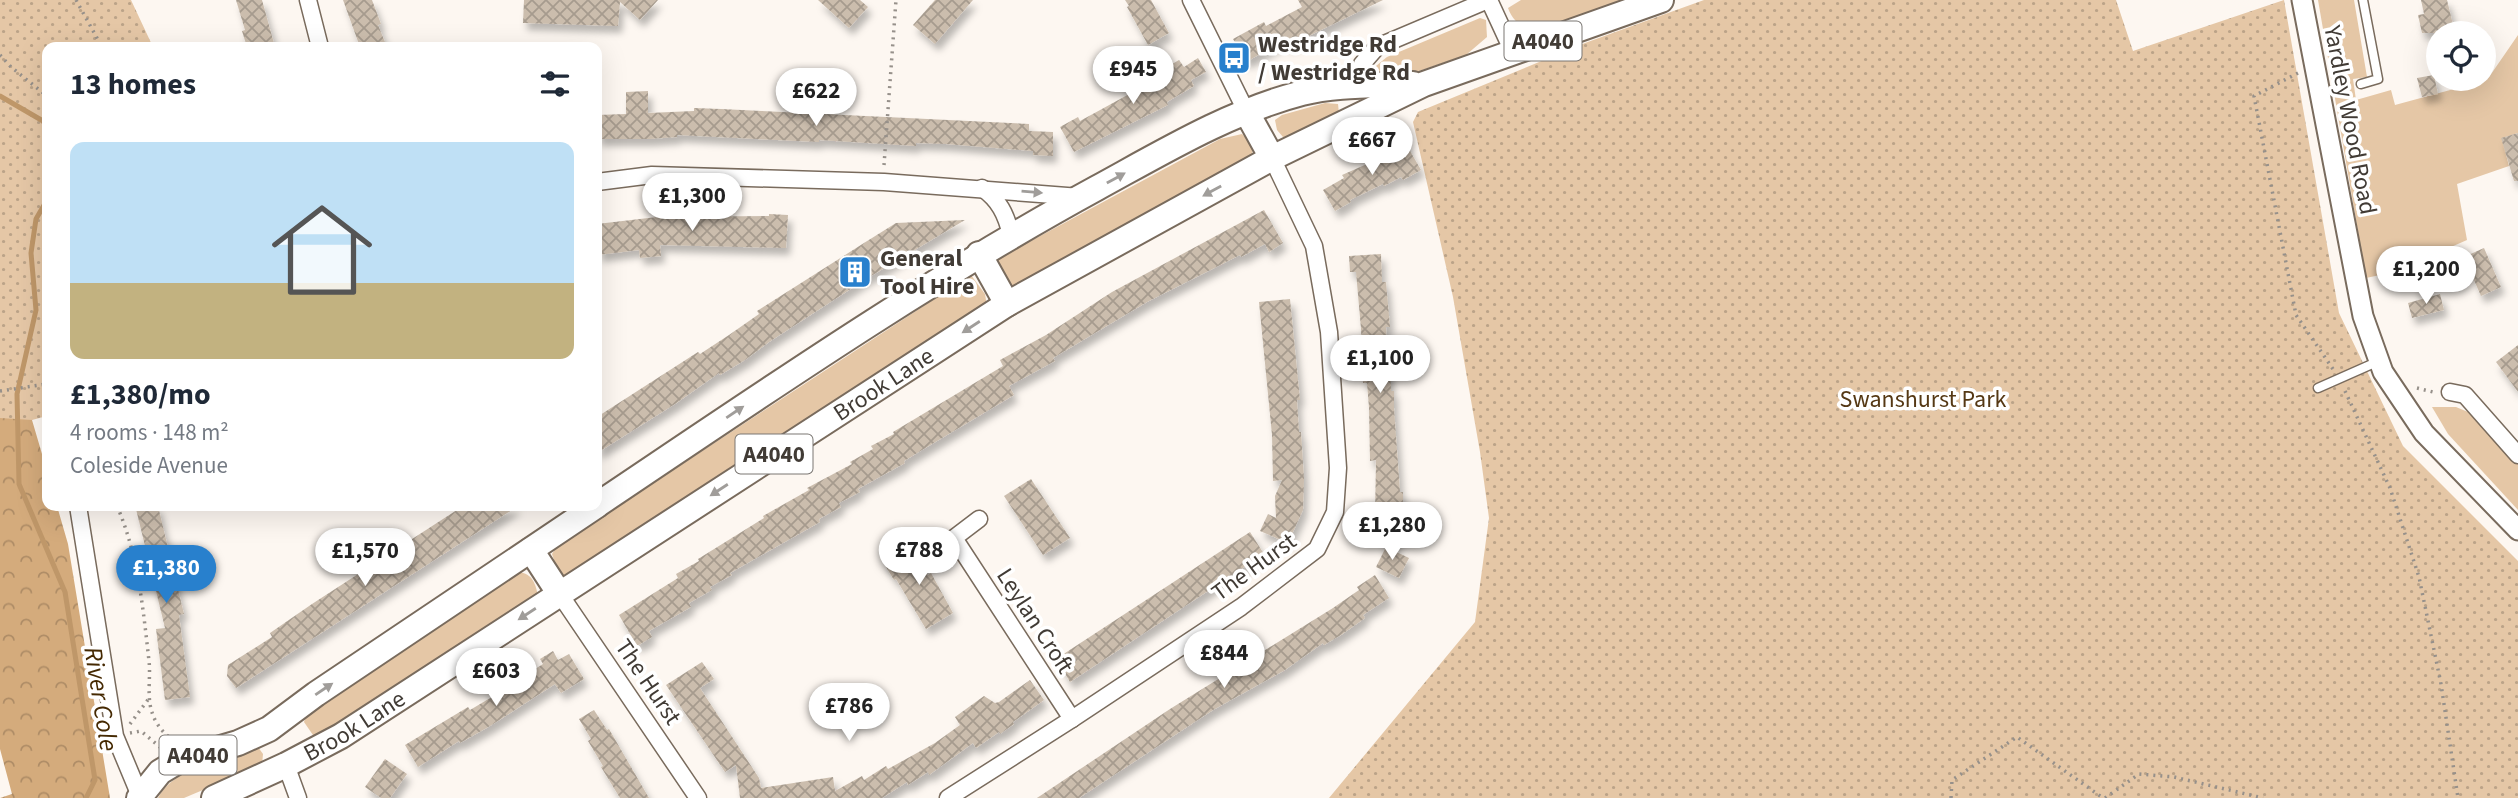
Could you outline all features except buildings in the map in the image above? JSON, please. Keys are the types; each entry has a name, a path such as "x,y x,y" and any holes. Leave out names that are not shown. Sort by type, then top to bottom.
{"main road":[{"name":"Brook Lane","path":"214,798 341,736 1007,304 1272,158 1424,84 1661,0"},
{"name":"Brook Lane","path":"602,502 849,335 979,254 1185,140 1246,111 1304,92 1424,84"},
{"path":"1246,111 1272,158"},
{"path":"979,254 1007,304"},
{"name":"Brook Lane","path":"140,797 160,772 180,760 238,743 269,729 316,694 589,511"},
{"path":"531,550 559,593"},
{"path":"269,729 286,765"}],"street":[{"path":"308,0 319,42"},
{"path":"1191,0 1246,111"},
{"path":"1356,87 1363,64 1377,47 1489,0 1513,52"},
{"name":"Yardley Wood Road","path":"2302,0 2362,316 2383,372 2424,433 2518,530"},
{"name":"The Hurst","path":"948,798 1241,607 1317,549 1335,512 1337,454 1329,332 1314,246 1272,158"},
{"path":"602,181 652,175 884,181 1081,197"},
{"path":"982,187 995,197 1007,218 1011,235"},
{"path":"2450,392 2465,395 2518,455"},
{"path":"79,511 115,736 140,797"},
{"name":"Leylan Croft","path":"979,519 954,538 1072,719"},
{"name":"The Hurst","path":"559,593 698,798"},
{"path":"286,765 298,798"}],"lane":[{"path":"2361,84 2378,79 2363,0"},
{"path":"2318,388 2379,361"}],"path":[{"path":"76,0 99,42"},
{"path":"884,181 896,0"},
{"path":"0,55 10,67 42,92"},
{"path":"2315,65 2253,96 2296,315 2340,378 2390,488 2419,577 2441,684 2458,798"},
{"path":"0,391 42,384"},
{"path":"115,736 141,731 159,748 178,741 167,737 153,715 142,599 135,562 119,511"},
{"path":"115,736 130,724 150,697"},
{"path":"1951,798 1952,780 2017,737 2104,798 2140,774 2174,778 2263,798"}],"green space":[{"path":"0,0 42,42 42,397 32,420 42,454 42,511 58,511 68,544 110,798 0,798 12,794 0,749"},
{"path":"0,0 131,0 151,42 42,42 42,417 32,420 0,418"},
{"path":"1521,0 1631,0 1542,30 1526,27 1514,18 1508,8"},
{"name":"Swanshurst Park","path":"1704,0 2116,0 2133,51 2284,0 2339,313 2403,446 2518,561 2518,798 1329,798 1475,622 1489,518 1453,297 1413,122 1418,112 1585,43"},
{"path":"2318,0 2354,0 2367,77 2353,79 2356,100 2391,90 2395,105 2447,91 2496,91 2496,67 2518,35 2518,133 2502,138 2509,166 2457,184 2467,240 2394,272 2366,278"},
{"path":"1480,18 1486,20 1487,37 1466,55 1387,82 1373,74 1376,66 1387,57"},
{"path":"1325,103 1338,104 1339,113 1295,137 1283,137 1277,130 1275,120 1282,115"},
{"path":"1242,134 1254,145 1251,159 1011,295 990,263 1220,139"},
{"path":"971,275 985,294 987,306 567,580 559,575 552,554 557,546"},
{"path":"2432,407 2456,407 2480,417 2518,461 2518,510 2448,434"},
{"path":"515,572 532,579 538,596 315,738 304,722 307,713"},
{"path":"258,747 263,754 262,765 184,798 158,798 175,779 188,771 217,758"}],"waterway":[{"name":"River Cole","path":"0,96 42,120"},
{"name":"River Cole","path":"42,209 36,219 31,253 36,310 17,394 19,484 65,592 95,780 86,798"}],"place":[{"name":"Westridge Rd / Westridge Rd","path":"1234,58"},
{"name":"General Tool Hire","path":"855,272"}]}
